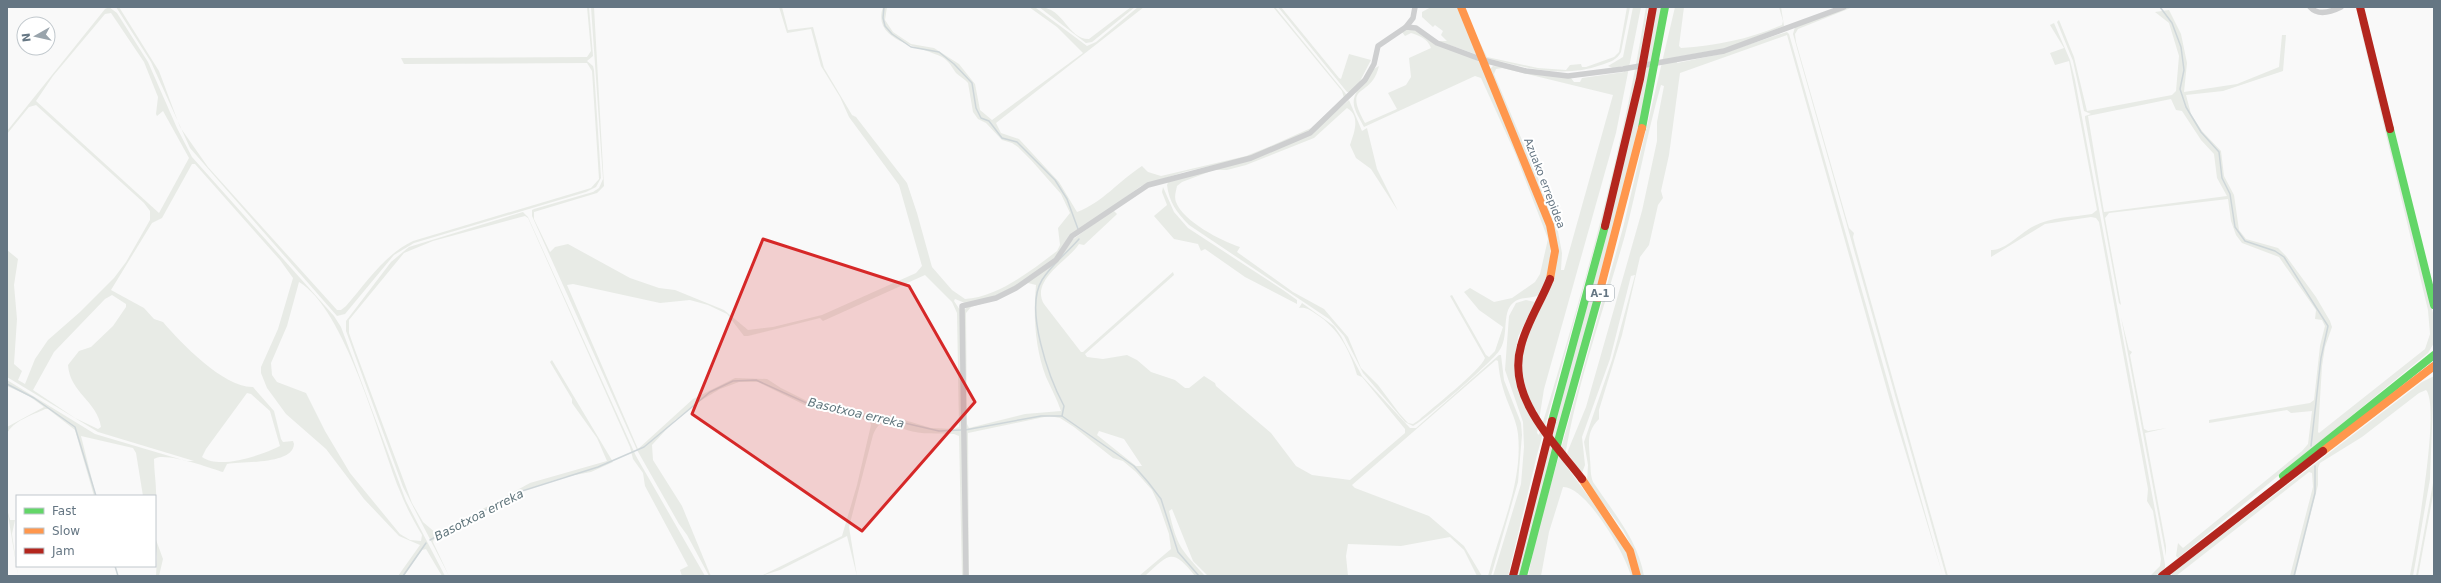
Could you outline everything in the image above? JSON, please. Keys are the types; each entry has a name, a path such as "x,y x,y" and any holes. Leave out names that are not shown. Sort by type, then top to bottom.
{"main road":[{"name":"Azuako errepidea","path":"1461,7 1543,205 1554,238 1554,258 1550,278 1522,336 1518,359 1520,383 1535,415 1625,542 1637,576"},
{"name":"A-1","path":"1513,576 1537,475 1612,204 1640,82 1653,7"},
{"name":"A-1","path":"1523,576 1551,462 1624,209 1658,53 1665,7"},
{"path":"1658,53 1665,40 1672,7"},
{"path":"2360,7 2434,305"},
{"path":"2422,364 2434,347"},
{"path":"2175,566 2225,522 2422,364 2434,357"},
{"path":"2162,576 2434,366"},
{"path":"2418,379 2434,373"}],"street":[{"path":"966,576 962,306 996,298 1016,288 1056,260 1072,236 1148,185 1251,158 1310,133 1365,80 1374,64 1378,46 1406,27 1413,18 1415,7"},
{"path":"1406,27 1416,28 1437,43 1483,60 1526,71 1568,76 1623,69 1724,51 1844,7"},
{"path":"2310,7 2315,12 2322,12 2341,7"}],"highlighted area":[{"path":"763,239 909,286 975,402 862,531 692,414"}],"shaded area":[{"path":"109,7 117,13 148,62 177,128 192,157 334,316 341,327 406,501 445,576 442,576 426,549 422,550 404,576 398,576 420,545 399,536 364,499 326,449 286,414 267,388 261,373 261,367 278,329 293,278 280,260 195,164 192,164 162,218 152,223 111,290 144,308 154,319 163,322 192,352 217,372 229,380 253,387 274,411 283,442 293,441 294,444 291,451 285,456 276,459 227,464 223,472 187,461 194,461 98,432 7,377 7,250 18,259 14,285 17,319 14,364 22,371 18,380 25,384 35,359 48,340 80,312 114,278 126,262 150,220 150,211 144,203 36,105 29,107 7,134 7,131 105,9","holes":["111,13 144,62 158,97 156,114 157,116 163,111 189,158 159,213 36,101 53,76 105,14","299,282 316,297 331,319 346,346 371,408 401,495 422,535 421,541 410,540 400,534 350,473 325,431 306,393 277,382 272,375 271,363 287,326","112,295 126,304 126,307 113,326 91,347 79,351 68,365 73,383 99,418 101,427 98,429 75,418 33,390 54,352 105,299","247,393 251,394 270,411 280,446 252,457 230,462 210,461 202,457 206,449"]},
{"path":"116,7 119,7 159,71 178,121 151,62"},
{"path":"587,7 589,7 593,56 587,61 593,66 594,70 601,178 596,187 586,192 414,243 394,255 345,314 337,316 190,148 181,129 208,167 337,310 341,310 385,261 413,241 591,188 599,179 592,71 587,63 404,64 401,58 587,57 591,51"},
{"path":"591,7 594,7 604,186 597,193 534,212 534,219 550,252 555,247 568,244 630,278 659,288 675,290 724,310 748,330 773,327 822,315 916,273 922,266 899,185 849,117 840,97 821,66 811,29 787,33 779,7 782,7 788,30 813,27 824,68 852,115 856,117 907,183 932,267 952,290 965,299 977,297 1002,288 1026,274 1057,251 1060,245 1058,228 1070,213 1061,194 1031,160 1018,147 1012,143 1002,140 986,123 978,119 973,112 968,83 956,73 947,61 933,53 900,41 884,28 881,19 883,7 887,7 885,20 893,32 911,44 934,48 959,64 975,84 980,110 992,120 1083,53 1057,27 1029,7 1036,8 1087,46 1096,42 1138,7 1144,7 996,123 1001,133 1019,139 1059,182 1077,212 1095,203 1142,166 1148,172 1161,176 1246,156 1311,128 1344,98 1342,91 1273,7 1275,7 1346,94 1346,97 1307,132 1245,158 1184,172 1141,186 1088,225 1074,233 1056,258 1018,284 991,298 965,303 955,299 954,301 960,310 964,576 962,576 959,436 954,434 912,432 892,423 886,422 878,426 873,435 849,527 857,576 847,536 780,570 761,576 842,536 857,485 871,425 870,422 833,409 813,409 758,382 739,382 720,389 700,401 675,420 652,445 653,460 682,506 711,576 709,576 687,535 679,524 637,450 532,216 532,210 534,209 593,192 599,188 603,179","holes":["925,275 952,302 957,313 959,427 954,429 931,428 891,416 873,415 831,405 815,405 781,388 767,379 735,378 693,399 638,449 567,285 573,284 660,303 690,300 708,305 727,314 744,336 820,318 823,321"]},
{"path":"1039,7 1047,8 1054,12 1075,34 1082,38 1089,39 1131,7 1135,7 1092,42 1086,43"},
{"path":"1278,7 1281,7 1339,78 1341,79 1349,54 1371,60 1359,83 1350,92 1347,92"},
{"path":"1431,7 1459,7 1478,55 1438,41 1447,41 1441,35 1443,31 1435,25 1433,27 1422,17 1422,12"},
{"path":"1627,7 1630,7 1621,52 1610,62 1586,69 1572,71 1543,70 1486,58 1476,35 1487,57 1538,68 1566,70 1570,65 1581,64 1582,67 1586,67 1614,57 1619,52"},
{"path":"1633,7 1641,7 1616,133 1544,389 1537,433 1539,435 1571,329 1600,223 1626,115 1646,7 1648,7 1634,94 1619,160 1537,455 1508,576 1493,576 1521,484 1524,447 1523,422 1505,370 1509,316 1516,303 1526,300 1535,302 1518,337 1514,366 1534,420 1537,411 1527,398 1522,381 1520,363 1522,347 1538,301 1558,255 1490,69 1493,66 1503,67 1551,76 1571,78 1574,82 1580,82 1582,78 1624,72 1624,66 1613,68 1608,66 1623,57","holes":["1502,68 1613,95 1564,270 1561,270 1562,253 1556,221 1494,74 1496,69"]},
{"path":"1656,7 1662,7 1633,161 1520,576 1516,576"},
{"path":"1675,7 1684,7 1679,46 1681,48 1707,46 1733,41 1770,30 1782,25 1783,21 1779,7 1781,7 1784,26 1727,48 1677,57 1677,63 1721,54 1787,32 1789,34 1943,576 1891,404 1787,35 1680,73 1669,155 1661,191 1663,198 1658,205 1649,245 1640,257 1622,335 1599,410 1599,419 1592,428 1589,438 1591,476 1593,482 1630,538 1641,563 1644,576 1640,576 1631,545 1623,530 1587,482 1588,465 1584,442 1612,360 1635,275 1631,276 1610,359 1582,437 1585,465 1582,473 1567,453 1586,407 1642,211 1657,141 1657,122 1664,86 1661,85 1625,235 1583,376 1569,434 1564,463 1626,548 1635,576 1631,576 1622,553 1604,523 1593,509 1583,498 1572,490 1563,487 1549,532 1541,576 1528,576 1538,530 1623,228"},
{"path":"1849,7 1853,7 1798,29 1795,34 1796,42 1849,228 1854,233 1853,237 1855,245 1948,576 1946,576 1793,34 1795,27"},
{"path":"2169,10 2181,34 2187,63 2184,92 2237,84 2279,67 2282,35 2286,35 2283,71 2223,91 2186,95 2191,114 2202,131 2221,151 2224,176 2234,195 2239,230 2246,239 2278,248 2286,256 2316,297 2330,321 2332,327 2325,347 2322,366 2319,433 2425,349 2430,334 2428,310 2359,22 2362,23 2434,317 2434,343 2428,353 2178,558 2176,556 2178,543 2183,548 2302,451 2308,444 2312,411 2291,413 2287,410 2209,423 2209,420 2310,403 2314,400 2320,346 2325,326 2322,320 2315,319 2316,310 2279,257 2242,243 2236,235 2231,221 2228,199 2109,213 2105,218 2121,305 2119,303 2085,118 2085,116 2091,114 2084,111 2073,61 2057,22 2059,20 2074,57 2087,111 2172,95 2176,91 2179,56 2169,23 2155,12","holes":["2171,99 2176,110 2182,111 2201,140 2214,154 2217,178 2227,196 2104,212 2088,116"]},
{"path":"2054,23 2070,60 2075,80 2165,564 2165,568 2156,576 2150,576 2160,566 2161,559 2153,511 2147,501 2148,489 2099,222 2096,218 2091,217 2045,224 1991,257 1991,250 2002,248 2029,229 2041,223 2055,219 2092,214 2097,210 2069,61 2055,65 2050,53 2064,48 2050,25"},
{"path":"1406,28 1416,30 1478,61 1482,66 1548,226 1550,245 1549,270 1539,295 1517,300 1511,305 1507,315 1504,340 1499,351 1484,367 1457,391 1413,426 1405,422 1363,373 1344,336 1329,319 1189,225 1174,207 1167,185 1169,180 1222,165 1308,135 1349,100 1362,131 1367,128 1377,169 1398,211 1371,169 1356,158 1350,145 1355,120 1354,115 1347,108 1314,138 1246,165 1227,170 1214,170 1182,182 1177,186 1175,200 1180,209 1194,223 1213,235 1240,247 1237,252 1293,292 1324,309 1348,337 1361,368 1378,385 1408,423 1413,424 1466,380 1482,364 1485,358 1450,296 1452,295 1486,355 1489,357 1495,351 1503,327 1479,310 1464,292 1470,288 1494,302 1512,298 1535,282 1540,274 1548,239 1515,153 1481,78 1475,76 1364,127 1355,108 1354,99 1368,74 1379,66 1370,83 1357,95 1356,101 1365,123 1397,109 1388,93 1406,85 1411,77 1409,58 1431,48 1420,36 1411,33 1405,36 1402,32"},
{"path":"1163,187 1174,212 1188,228 1283,290 1297,300 1297,304 1245,277 1205,249 1201,251 1198,244 1174,239 1154,216 1167,205 1162,192"},
{"path":"1113,210 1117,214 1084,245 1079,244 1052,271 1042,287 1041,295 1044,304 1081,352 1083,352 1173,272 1174,275 1085,354 1087,357 1103,359 1127,355 1137,360 1151,372 1175,380 1185,388 1189,388 1204,376 1215,383 1216,386 1271,433 1296,466 1312,475 1350,480 1405,433 1405,429 1362,377 1357,375 1347,348 1337,333 1324,320 1310,310 1306,308 1299,308 1302,303 1334,326 1341,336 1362,376 1410,428 1416,428 1499,355 1501,355 1504,380 1521,423 1522,435 1518,482 1491,576 1488,576 1514,488 1519,452 1517,428 1500,378 1498,361 1496,360 1352,485 1355,488 1429,516 1464,546 1482,576 1477,576 1464,550 1450,537 1401,546 1348,544 1346,556 1348,576 1208,576 1193,561 1172,509 1169,511 1175,533 1181,547 1205,576 1195,576 1181,561 1175,557 1170,557 1165,559 1145,576 1139,576 1171,549 1169,534 1152,490 1136,472 1123,461 1113,458 1074,427 1060,418 1049,416 968,433 969,576 966,576 964,310 967,307 987,302 1012,291 1034,277 1058,259 1072,240","holes":["1028,283 1036,285 1035,320 1039,355 1046,377 1061,411 1025,414 969,428 967,424 966,313 971,307 1001,298","1099,431 1124,439 1142,466 1136,466 1097,435"]},
{"path":"523,212 528,217 636,456 705,576 682,576 680,570 688,566 645,486 643,473 633,459 630,447 528,218 525,216 433,241 404,253 349,320 349,333 355,350 412,503 423,522 437,534 530,483 607,461 597,438 572,403 572,399 550,362 552,360 613,462 591,472 564,477 521,491 462,526 434,539 433,542 449,576 403,487 346,331 346,321 391,262 409,247"},
{"path":"2121,317 2129,350 2132,352 2130,355 2144,429 2148,431 2167,428 2145,433 2166,546 2166,556"},
{"path":"2434,376 2430,479 2413,576 2410,576 2426,479 2431,422 2430,401 2426,390 2419,393 2362,437 2320,463 2318,468 2318,485 2295,576 2290,576 2313,487 2312,473 2309,472 2176,576 2172,576 2172,573 2422,382"},
{"path":"7,380 95,434 181,460 167,457 159,457 154,459 156,495 143,495 136,453 133,448 81,436 96,495 94,495 75,430 48,409 29,416 13,425 7,434 7,427 44,407 29,396 7,386"},
{"path":"2434,458 2434,490 2418,576 2416,576 2433,483"},
{"path":"7,509 10,520 15,520 12,534 16,564"},
{"path":"156,540 163,559 159,576 156,576"}],"waterway":[{"path":"884,7 883,18 885,26 892,34 911,47 939,52 954,64 972,83 976,108 981,118 989,121 1002,138 1017,142 1055,180 1067,199 1078,229"},
{"path":"2160,7 2172,23 2181,47 2184,70 2180,89 2186,107 2201,132 2219,152 2222,178 2230,194 2235,227 2245,241 2275,251 2284,257 2328,326 2321,358 2311,446"},
{"path":"1062,416 1064,406 1052,379 1037,325 1037,293 1042,280 1054,264 1079,239"},
{"name":"Basotxoa erreka","path":"430,540 519,492 598,467 644,447 710,392 733,381 756,380 811,405 831,407 877,420 900,422 939,431 961,430"},
{"name":"Basotxoa erreka","path":"7,384 34,398 75,427 96,495"},
{"name":"Basotxoa erreka","path":"965,430 1041,416 1062,416 1134,466 1148,482 1161,499 1178,552 1199,576"},
{"path":"2294,576 2315,493 2315,466"},
{"name":"Basotxoa erreka","path":"403,576 426,543"},
{"name":"Basotxoa erreka","path":"115,567 118,576"}],"traffic: fast":[{"path":"1642,128 1665,7"},
{"path":"2390,129 2434,305"},
{"path":"1552,421 1605,226"},
{"path":"1523,576 1560,434 1598,298"},
{"path":"2283,476 2434,355"}],"traffic: slow":[{"path":"1461,7 1550,225 1555,251 1550,279"},
{"path":"1598,298 1642,128"},
{"path":"2323,451 2434,366"},
{"path":"1582,479 1630,551 1637,576"}],"traffic: jam":[{"path":"1605,226 1640,79 1653,7"},
{"path":"2360,7 2390,129"},
{"path":"1550,279 1527,329 1521,346 1518,365 1520,383 1526,401 1535,418 1582,479"},
{"path":"1513,576 1552,421"},
{"path":"2162,576 2323,451"}]}
